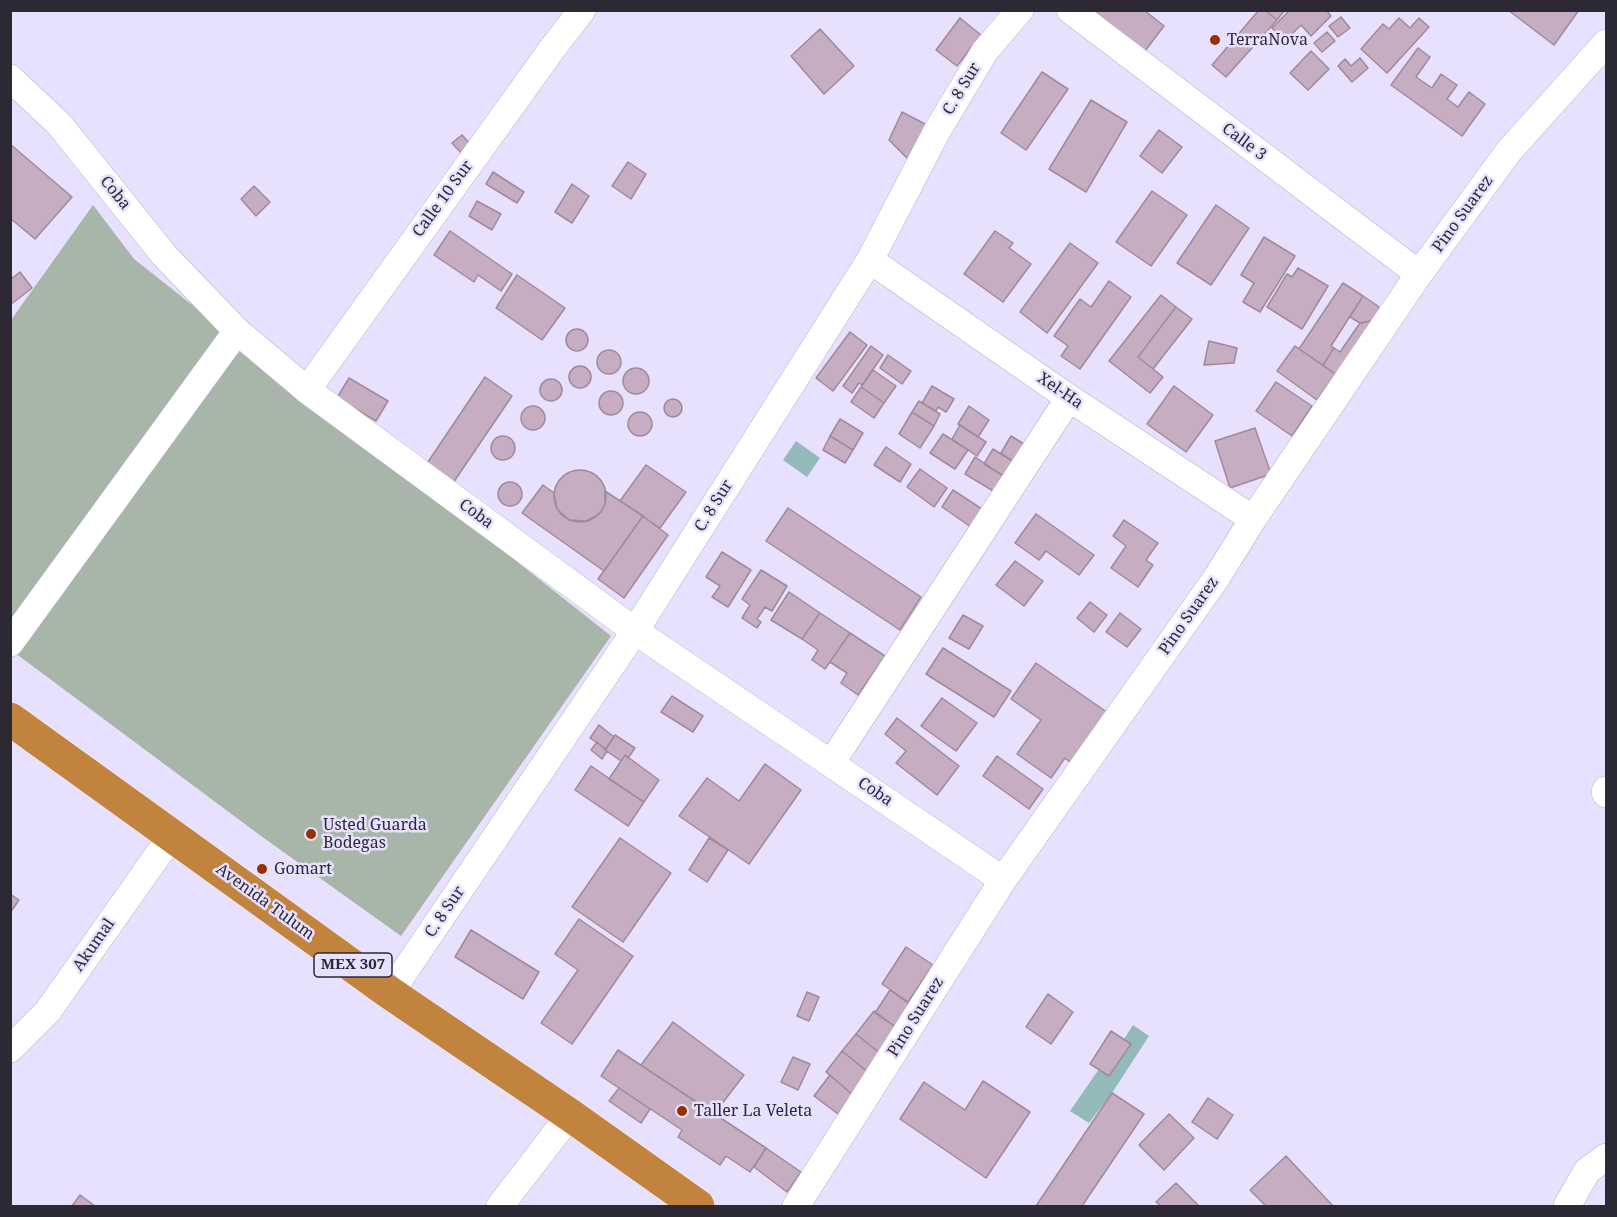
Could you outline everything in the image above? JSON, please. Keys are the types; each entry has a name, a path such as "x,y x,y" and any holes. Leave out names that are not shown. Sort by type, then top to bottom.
{"highway":[{"name":"Avenida Tulum","path":"10,719 390,993 570,1115 698,1206"}],"street":[{"name":"Calle 10 Sur","path":"307,390 582,10"},
{"name":"C. 8 Sur","path":"390,993 635,631 870,260 937,131 985,51 1020,10"},
{"name":"Calle 3","path":"1070,10 1419,274"},
{"name":"Pino Suarez","path":"796,1206 1003,880 1217,577 1253,519 1419,274 1509,151 1606,43"},
{"name":"Coba","path":"10,78 59,124 164,255 237,331 307,390 635,631 832,762 1003,880"},
{"name":"Xel-Ha","path":"870,260 1069,398 1253,519"},
{"path":"10,643 237,331"},
{"path":"832,762 1069,398"},
{"name":"Akumal","path":"10,1049 48,1011 172,835"},
{"path":"500,1206 570,1115"},
{"path":"1567,1206 1587,1171 1606,1157"}],"shaded area":[{"path":"93,205 134,259 611,636 401,936 261,836 11,650 11,320"},
{"path":"796,441 820,458 807,477 783,460"},
{"path":"1133,1025 1149,1036 1112,1093 1089,1123 1070,1111 1099,1069 1109,1076 1131,1045 1124,1039"}],"building":[{"path":"1091,10 1144,10 1164,26 1145,51"},
{"path":"1259,10 1265,10 1277,20 1226,77 1212,65"},
{"path":"1265,10 1285,10 1277,20"},
{"path":"1290,10 1326,10 1331,16 1311,36 1301,25 1285,41 1272,28"},
{"path":"1508,10 1579,10 1554,45"},
{"path":"1341,17 1350,28 1338,37 1329,26"},
{"path":"960,18 981,35 957,66 936,50"},
{"path":"1399,18 1410,28 1419,18 1429,27 1387,73 1361,49 1383,24 1389,29"},
{"path":"820,29 854,66 824,94 791,56"},
{"path":"1327,32 1335,41 1322,52 1314,43"},
{"path":"1418,48 1430,57 1416,77 1432,88 1441,74 1457,85 1447,99 1458,107 1469,92 1485,104 1462,136 1391,85"},
{"path":"1311,51 1329,69 1308,90 1290,73"},
{"path":"1360,58 1368,68 1352,82 1338,66 1345,59 1351,66"},
{"path":"1042,72 1068,89 1026,150 1001,133"},
{"path":"1091,100 1127,122 1086,192 1049,169"},
{"path":"902,112 927,125 910,161 889,140"},
{"path":"1159,130 1182,147 1162,173 1140,156"},
{"path":"462,135 472,146 462,154 452,143"},
{"path":"10,144 72,197 35,239 10,218"},
{"path":"628,162 646,174 631,199 612,186"},
{"path":"493,172 524,192 517,203 486,184"},
{"path":"572,184 589,196 572,223 555,212"},
{"path":"254,186 270,202 256,216 241,199"},
{"path":"1152,191 1187,215 1151,266 1116,242"},
{"path":"477,201 501,214 492,230 469,216"},
{"path":"1216,205 1249,228 1211,285 1177,263"},
{"path":"450,231 512,274 501,291 478,275 474,282 434,255"},
{"path":"995,231 1013,243 1009,248 1031,264 1003,302 964,274"},
{"path":"1264,237 1295,256 1260,312 1243,302 1254,283 1241,275"},
{"path":"1070,243 1098,263 1047,333 1020,312"},
{"path":"1298,268 1328,286 1302,329 1267,307 1287,274 1292,277"},
{"path":"20,272 32,288 10,305 10,280"},
{"path":"517,275 565,308 542,340 496,308"},
{"path":"1109,281 1131,297 1080,369 1061,356 1068,346 1054,336 1080,299 1091,307"},
{"path":"1343,283 1363,296 1331,346 1334,348 1323,365 1299,349"},
{"path":"1161,295 1176,307 1138,357 1163,377 1150,393 1109,361"},
{"path":"1363,296 1378,306 1381,319 1360,323 1350,317"},
{"path":"1176,307 1192,319 1153,369 1138,357"},
{"path":"1381,319 1339,377 1323,365 1334,348 1340,352 1360,323"},
{"path":"577,329 585,332 588,340 585,348 577,351 569,348 566,340 569,332"},
{"path":"850,332 867,345 833,391 816,378"},
{"path":"1209,341 1237,348 1234,363 1204,365"},
{"path":"871,346 883,355 862,385 859,383 852,393 843,386"},
{"path":"1295,346 1335,374 1317,400 1277,371"},
{"path":"609,350 614,351 620,357 620,367 614,373 609,374 604,373 598,367 597,362 598,357 604,351"},
{"path":"888,355 911,371 902,384 880,368"},
{"path":"580,366 590,373 591,377 584,387 580,388 570,381 569,377 576,367"},
{"path":"636,368 645,372 649,381 645,390 636,394 627,390 623,381 627,372"},
{"path":"873,370 896,386 884,403 861,387"},
{"path":"485,377 512,396 453,483 426,465"},
{"path":"349,378 388,401 376,421 337,398"},
{"path":"551,379 559,382 562,390 559,398 551,401 543,398 540,390 543,382"},
{"path":"1276,382 1312,406 1292,436 1256,411"},
{"path":"932,386 954,399 946,412 938,407 936,411 922,403"},
{"path":"1174,386 1213,415 1186,452 1147,424"},
{"path":"861,387 884,403 874,418 851,402"},
{"path":"611,391 620,394 623,403 620,412 611,415 602,412 599,403 602,394"},
{"path":"669,399 677,399 682,404 680,415 669,417 664,412 664,404"},
{"path":"919,401 940,414 934,426 912,412"},
{"path":"533,406 542,409 545,418 542,427 533,430 524,427 521,418 524,409"},
{"path":"969,406 989,420 978,437 958,424"},
{"path":"640,412 649,415 652,424 649,433 640,436 631,433 628,424 631,415"},
{"path":"912,412 934,426 920,448 899,434"},
{"path":"840,419 863,433 853,450 830,436"},
{"path":"960,425 986,442 977,456 952,439"},
{"path":"1255,428 1271,474 1230,488 1215,441"},
{"path":"943,434 968,450 955,469 930,453"},
{"path":"503,436 512,439 515,448 512,457 503,460 494,457 491,448 494,439"},
{"path":"830,436 853,450 845,463 823,450"},
{"path":"1011,436 1029,447 1014,462 1001,453"},
{"path":"886,447 911,464 900,482 874,465"},
{"path":"993,449 1014,462 1005,477 984,464"},
{"path":"975,457 1005,477 995,492 965,474"},
{"path":"646,465 686,492 660,528 620,501"},
{"path":"920,469 947,488 934,507 907,487"},
{"path":"580,470 590,472 598,478 604,486 606,496 604,506 598,514 590,520 580,522 570,520 562,514 556,506 554,496 556,486 562,478 570,472"},
{"path":"510,482 515,483 521,489 521,499 515,505 510,506 505,505 499,499 498,494 499,489 505,483"},
{"path":"543,485 554,493 557,509 569,520 586,521 601,512 605,504 605,491 643,516 604,571 522,513"},
{"path":"953,490 982,509 971,527 942,507"},
{"path":"788,508 921,597 900,630 766,541"},
{"path":"1036,514 1094,555 1079,575 1046,551 1039,560 1015,543"},
{"path":"643,516 668,535 624,598 598,579"},
{"path":"1124,520 1158,543 1146,560 1153,565 1138,587 1111,568 1126,546 1113,536"},
{"path":"722,552 751,570 728,607 712,597 720,586 706,577"},
{"path":"1015,561 1043,581 1024,606 996,585"},
{"path":"761,570 787,586 772,611 765,607 757,619 761,622 757,628 742,618 750,605 742,599"},
{"path":"789,592 820,613 802,639 771,620"},
{"path":"1090,602 1107,615 1094,632 1077,618"},
{"path":"820,613 850,633 825,669 812,660 818,650 802,639"},
{"path":"1120,613 1141,629 1127,647 1106,632"},
{"path":"963,615 983,626 969,649 949,638"},
{"path":"850,633 885,656 858,695 841,683 847,673 830,662"},
{"path":"943,648 1011,691 994,717 926,674"},
{"path":"1036,663 1111,715 1075,766 1065,758 1051,778 1017,754 1041,720 1011,699"},
{"path":"672,696 703,716 693,732 661,712"},
{"path":"942,698 977,723 956,751 921,726"},
{"path":"897,718 959,766 937,795 896,763 906,751 885,734"},
{"path":"599,725 614,737 606,749 590,738"},
{"path":"615,735 635,748 628,758 625,755 621,761 605,750"},
{"path":"597,742 607,751 602,759 591,750"},
{"path":"625,755 659,780 644,802 609,779"},
{"path":"997,756 1043,789 1029,809 983,776"},
{"path":"765,764 801,790 749,864 679,816 707,778 739,801"},
{"path":"591,766 644,802 628,826 575,790"},
{"path":"620,838 671,873 623,942 572,907"},
{"path":"709,838 728,850 707,882 689,870"},
{"path":"10,894 19,900 10,913"},
{"path":"579,919 633,956 572,1044 541,1023 578,970 555,954"},
{"path":"471,930 539,972 523,999 455,957"},
{"path":"906,947 933,965 908,1002 882,984"},
{"path":"890,990 912,1006 897,1028 875,1013"},
{"path":"807,992 819,997 809,1021 797,1016"},
{"path":"1048,994 1073,1012 1051,1044 1026,1027"},
{"path":"874,1011 897,1028 881,1054 856,1034"},
{"path":"673,1022 744,1075 714,1114 641,1065"},
{"path":"1111,1031 1131,1044 1109,1076 1090,1064"},
{"path":"856,1034 881,1054 868,1072 842,1051"},
{"name":"Taller La Veleta","path":"618,1050 766,1148 750,1172 726,1156 720,1165 678,1137 682,1130 601,1076"},
{"path":"842,1051 870,1074 853,1095 826,1072"},
{"path":"793,1057 810,1064 798,1090 781,1082"},
{"path":"830,1075 853,1095 838,1114 814,1096"},
{"path":"983,1081 1030,1112 986,1178 900,1119 924,1082 965,1110"},
{"path":"619,1088 650,1109 641,1123 609,1101"},
{"path":"1112,1093 1144,1114 1082,1206 1036,1206"},
{"path":"1208,1098 1233,1115 1217,1139 1192,1122"},
{"path":"1169,1114 1194,1138 1164,1170 1139,1145"},
{"path":"766,1148 801,1172 787,1192 754,1167"},
{"path":"1286,1156 1333,1206 1266,1206 1250,1190"},
{"path":"1176,1183 1199,1206 1161,1206 1156,1202"},
{"path":"80,1195 95,1206 72,1206"}],"place":[{"name":"TerraNova","path":"1215,40"},
{"name":"Usted Guarda Bodegas","path":"311,834"},
{"name":"Gomart","path":"262,869"},
{"name":"Taller La Veleta","path":"682,1111"}]}
